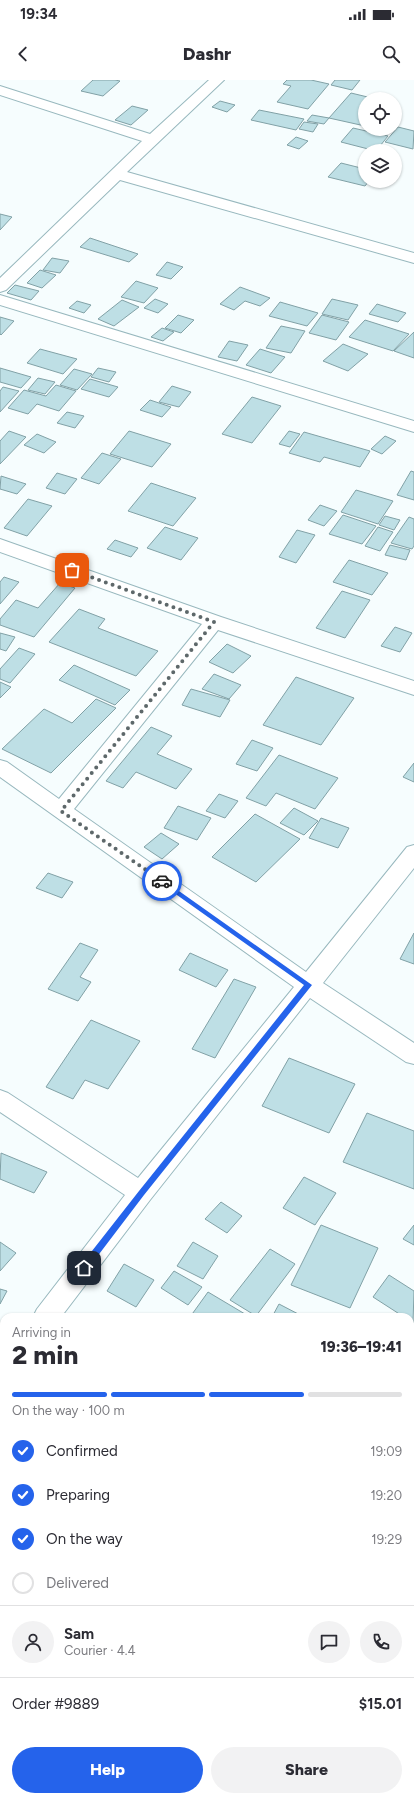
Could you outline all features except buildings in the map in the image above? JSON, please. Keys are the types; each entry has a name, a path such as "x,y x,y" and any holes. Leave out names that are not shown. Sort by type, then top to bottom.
{"street":[{"path":"0,287 116,174 217,80"},
{"path":"0,90 152,140"},
{"path":"116,174 414,258"},
{"path":"0,300 414,427"},
{"path":"0,545 214,622 414,688"},
{"path":"61,811 214,622"},
{"path":"0,768 308,985 414,1055"},
{"path":"49,1313 141,1193 414,853"},
{"path":"0,1100 141,1193"}],"way so far":[{"path":"72,570 214,622 61,811 162,881"}],"route":[{"path":"84,1268 141,1193 308,985 162,881"}]}
